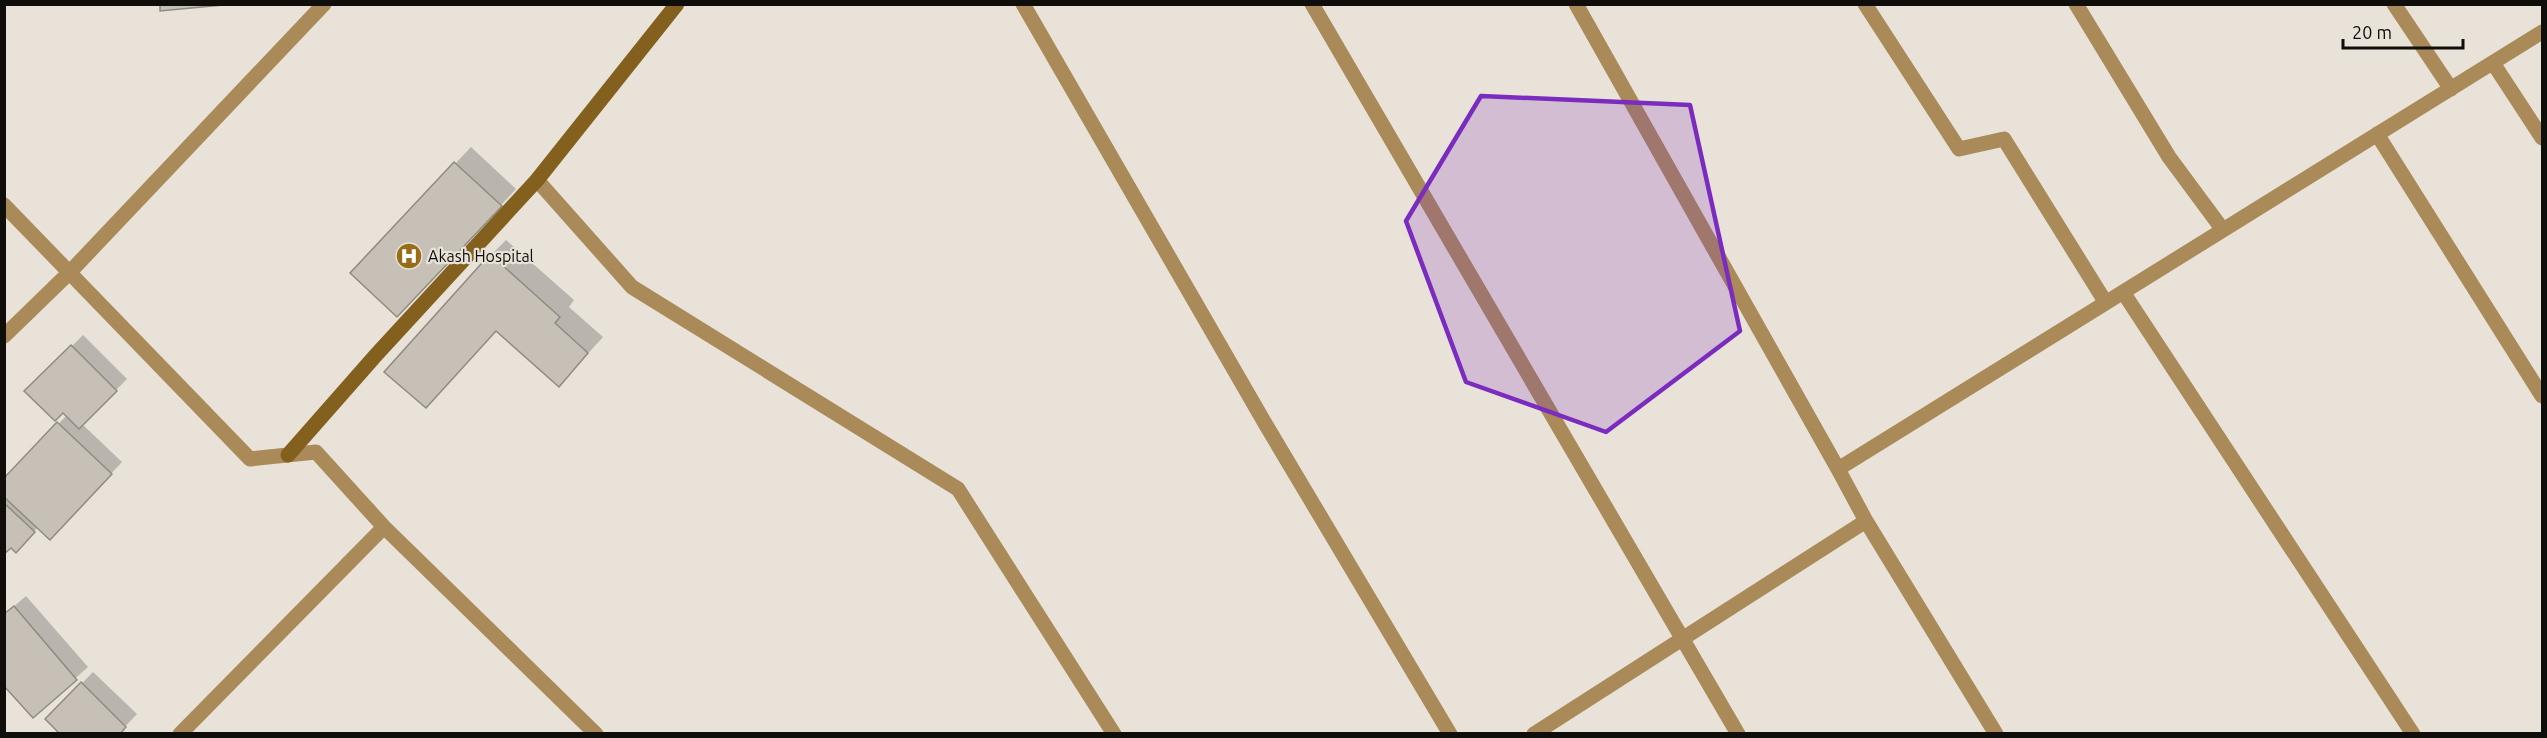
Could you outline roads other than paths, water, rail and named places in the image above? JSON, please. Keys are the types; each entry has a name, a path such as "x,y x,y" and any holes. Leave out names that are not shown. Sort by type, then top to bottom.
{"street":[{"path":"4,336 70,272 324,4"},
{"path":"288,454 537,180 676,4"},
{"path":"1023,4 1266,426 1450,734"},
{"path":"1312,4 1738,734"},
{"path":"1576,4 1866,521 1996,734"},
{"path":"1865,4 1959,149 2004,139 2106,303"},
{"path":"2076,4 2169,157 2223,230"},
{"path":"2394,4 2451,89"},
{"path":"1838,469 2542,32"},
{"path":"2493,63 2542,138"},
{"path":"2377,134 2542,396"},
{"path":"537,180 632,288 958,489 1114,734"},
{"path":"4,205 250,459 316,452 384,527 596,734"},
{"path":"2123,292 2413,734"},
{"path":"1534,734 1866,521"},
{"path":"180,734 384,527"}],"place":[{"name":"Akash Hospital","path":"409,256"}]}
